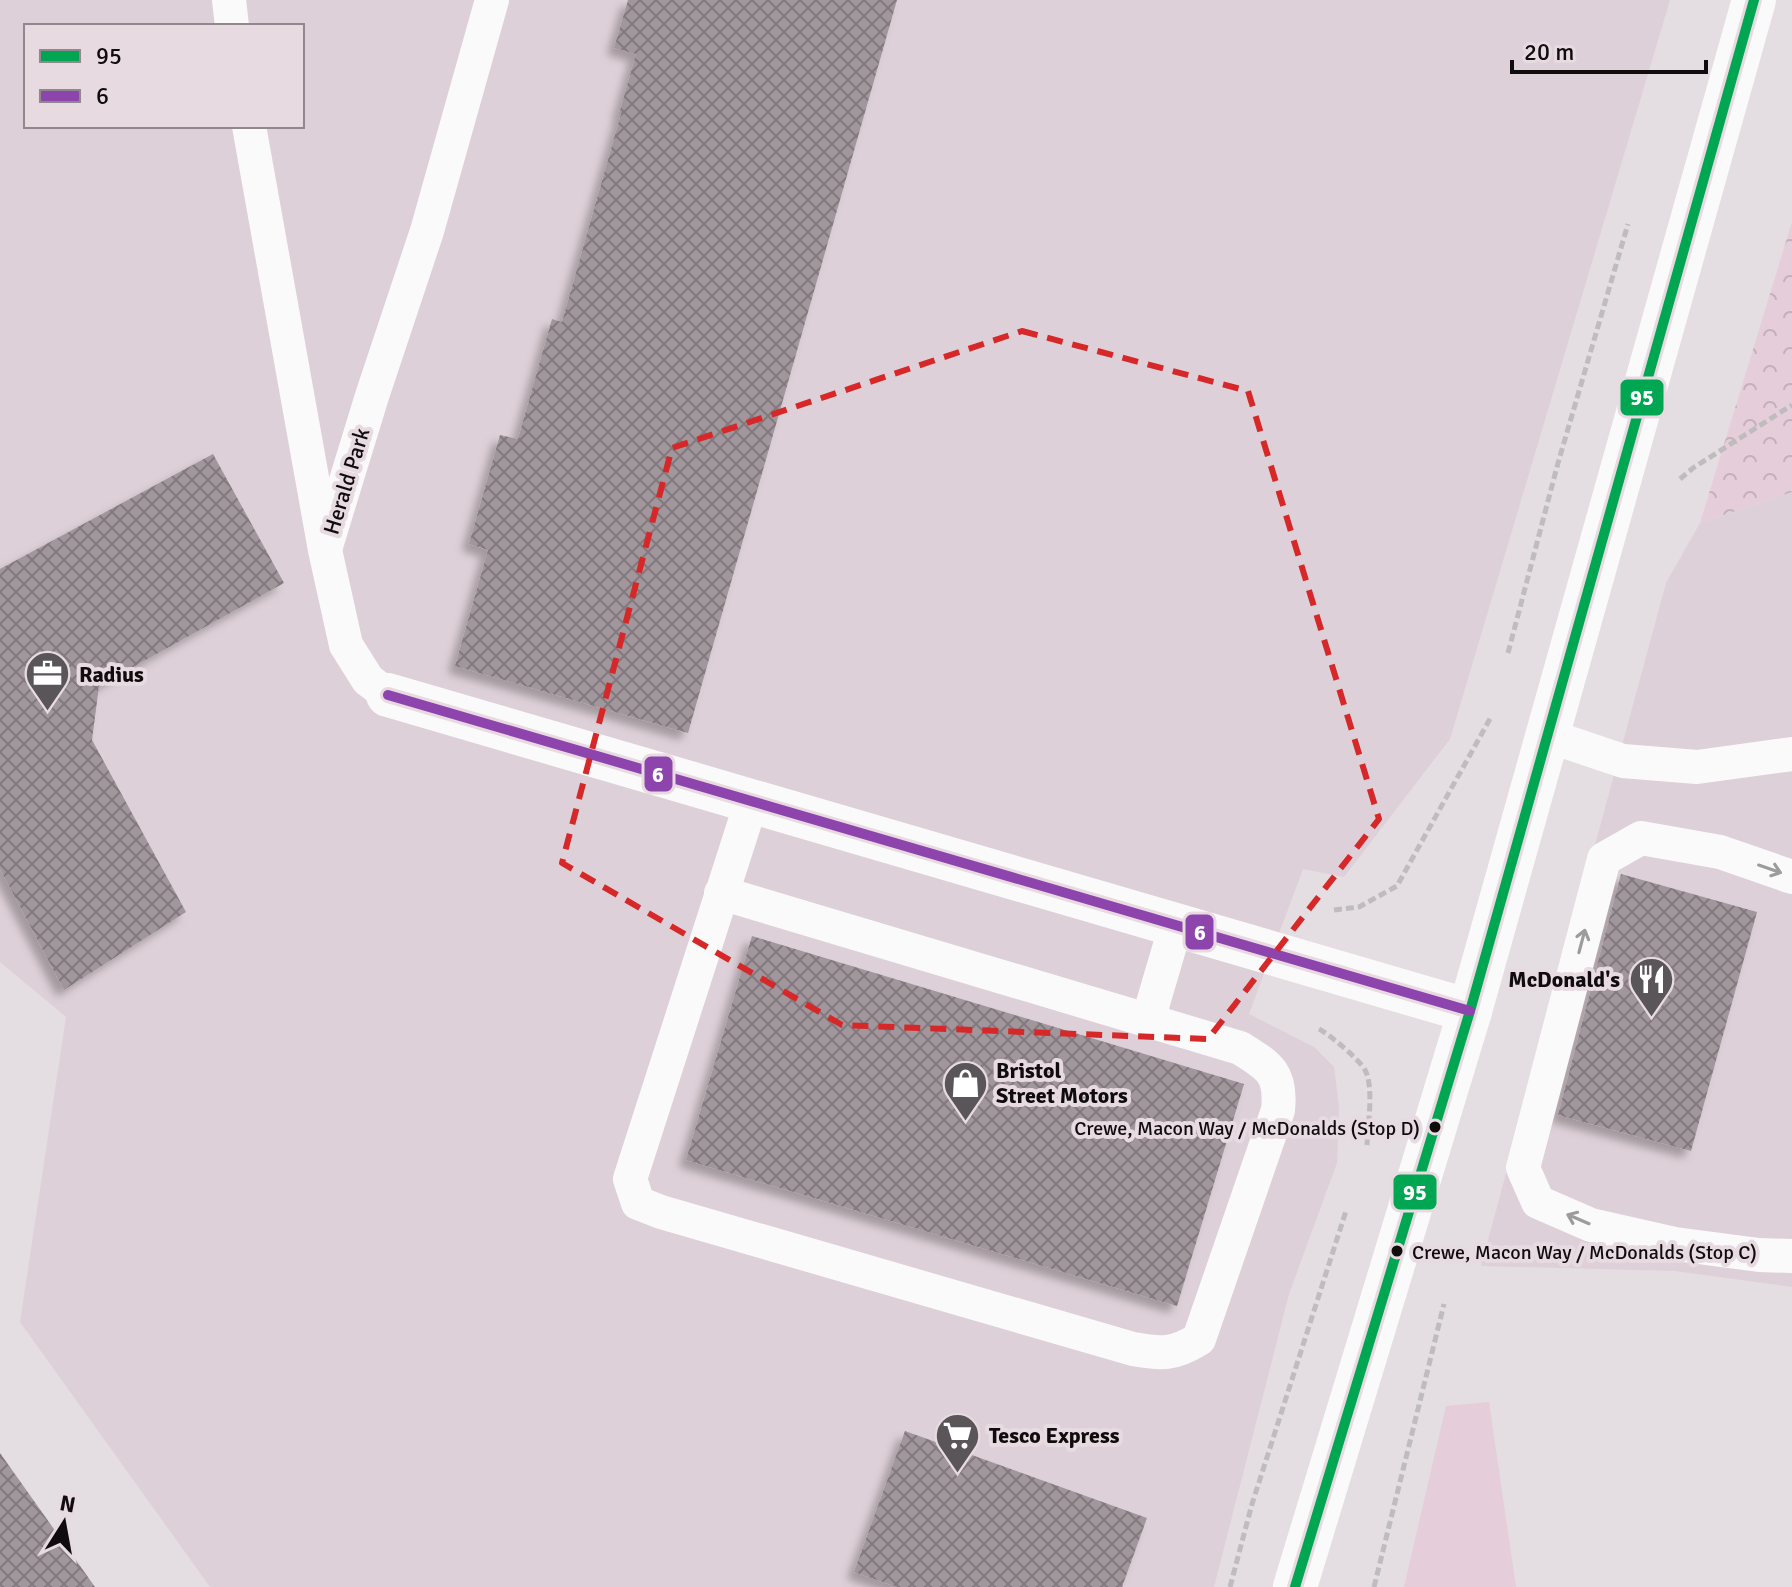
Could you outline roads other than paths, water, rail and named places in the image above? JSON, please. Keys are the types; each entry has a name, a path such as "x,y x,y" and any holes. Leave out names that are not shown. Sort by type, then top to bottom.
{"main road":[{"path":"1295,1587 1470,1011 1754,0"},
{"path":"388,695 1470,1011"}],"lane":[{"path":"229,0 232,24"},
{"name":"Herald Park","path":"325,550 427,231 492,0"},
{"name":"Herald Park","path":"249,128 325,550"},
{"path":"325,550 346,645 368,680 388,695"},
{"path":"1546,735 1623,761 1697,767 1792,754"},
{"path":"721,893 1240,1048 1268,1065 1280,1091 1278,1110 1199,1339 1179,1351 1155,1353 638,1203 630,1179 721,893 752,800"},
{"path":"1792,877 1720,852 1641,838 1604,859 1523,1168 1538,1202 1591,1225 1675,1244 1792,1256"},
{"path":"1148,1020 1176,925"}],"place":[{"name":"Radius","path":"48,713"},
{"name":"McDonald's","path":"1651,1018"},
{"name":"Bristol Street Motors","path":"965,1122"},
{"name":"Crewe, Macon Way / McDonalds (Stop D)","path":"1435,1127"},
{"name":"Crewe, Macon Way / McDonalds (Stop C)","path":"1397,1251"},
{"name":"Tesco Express","path":"958,1474"}]}
